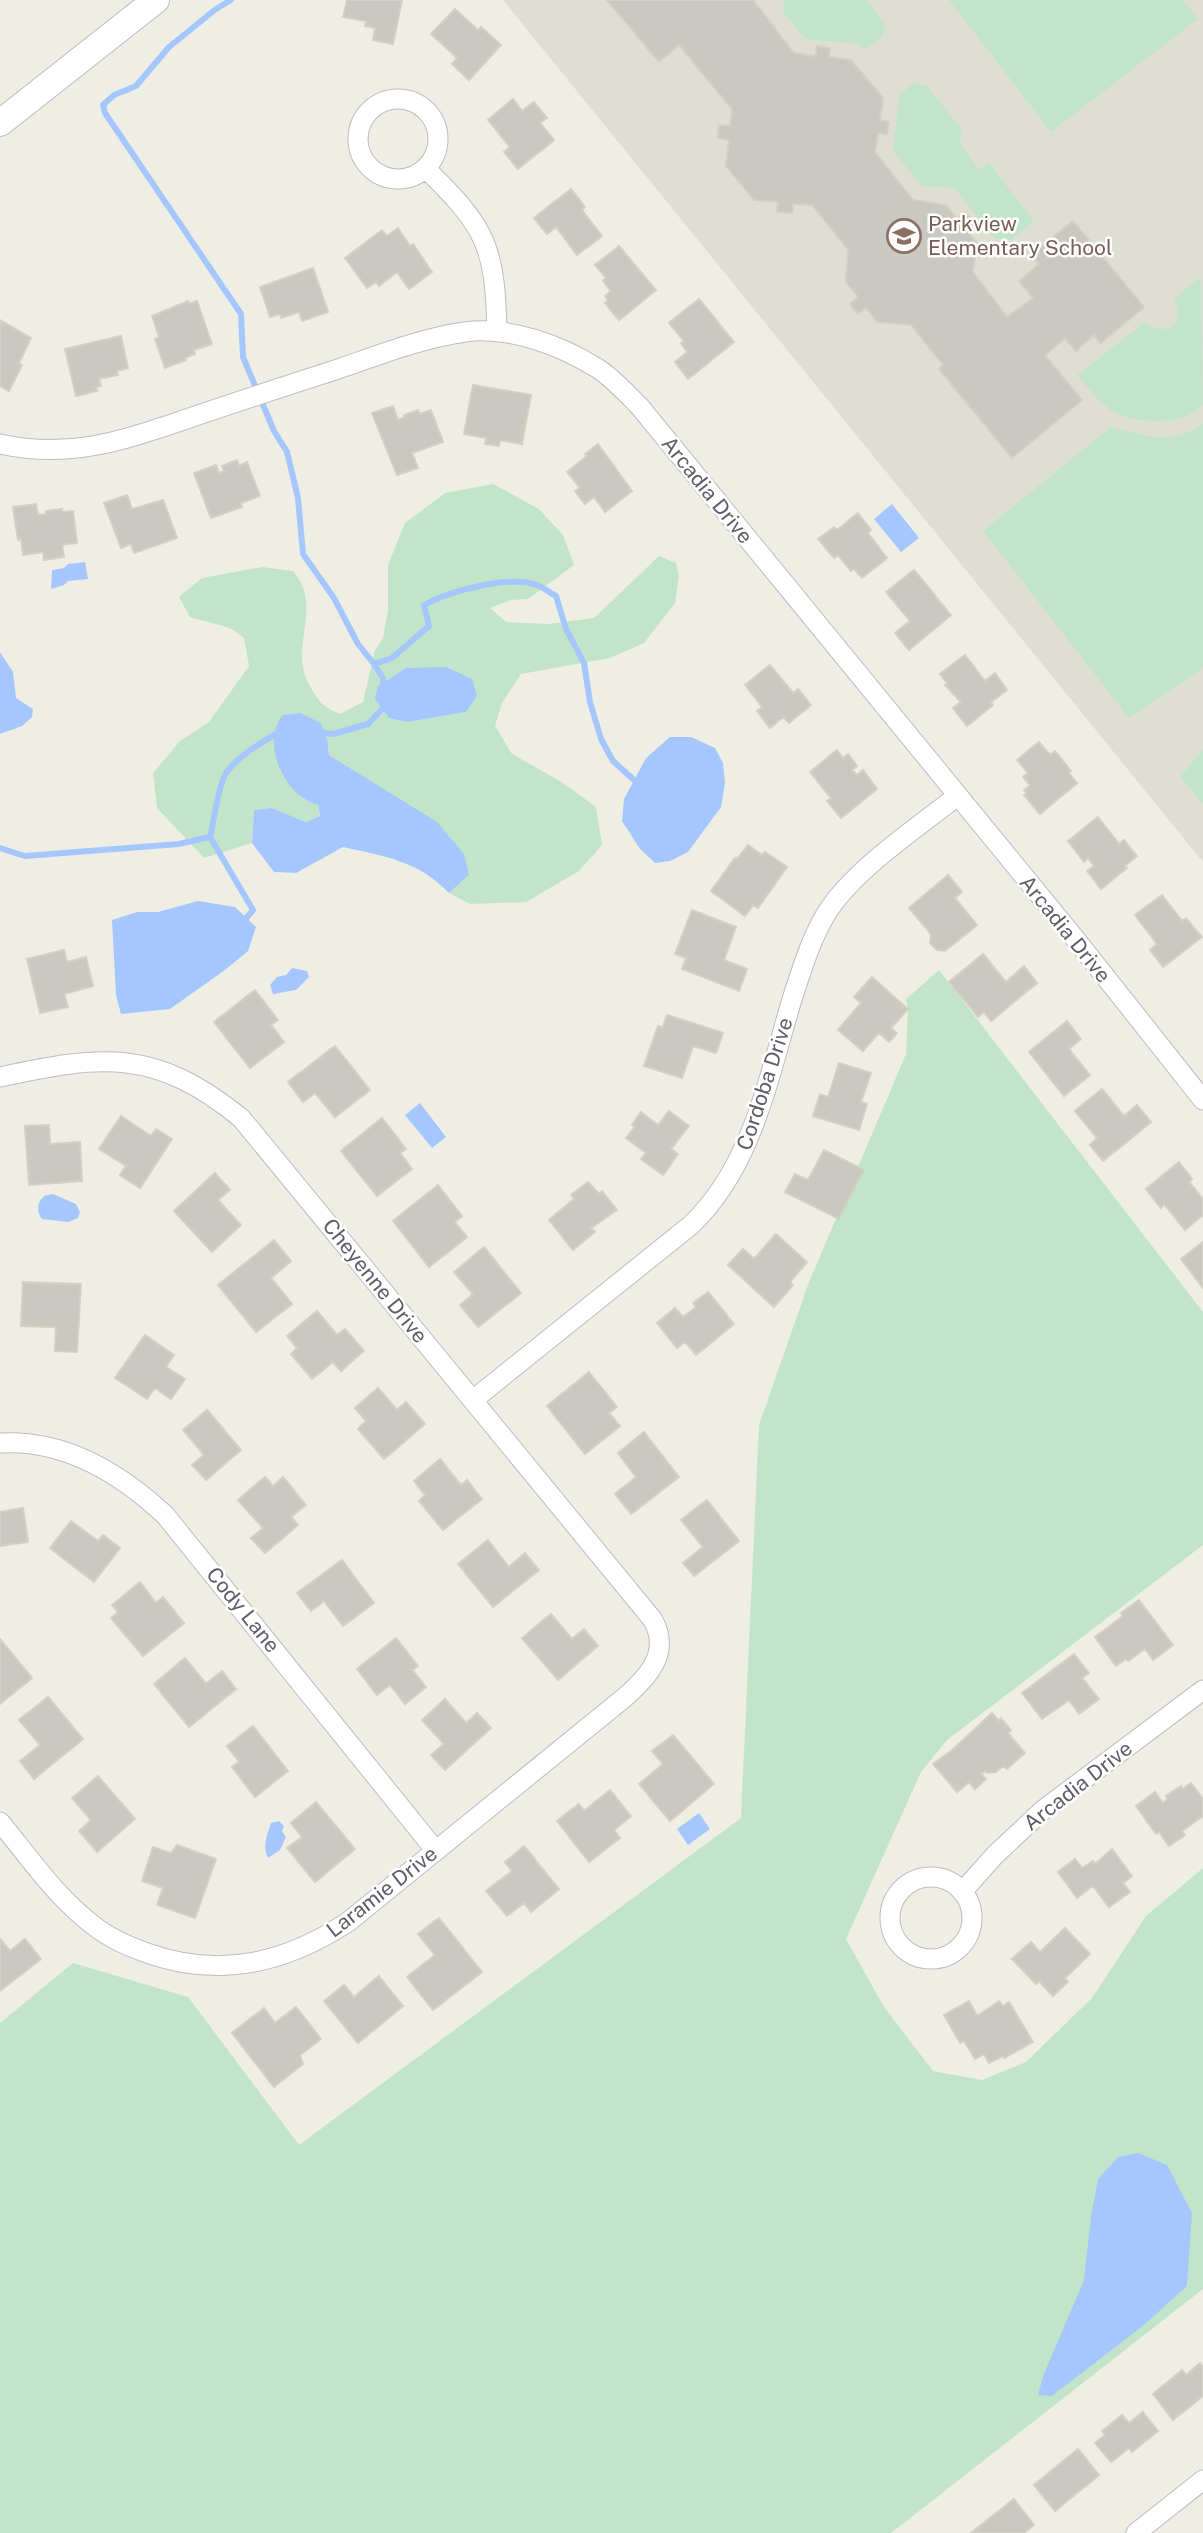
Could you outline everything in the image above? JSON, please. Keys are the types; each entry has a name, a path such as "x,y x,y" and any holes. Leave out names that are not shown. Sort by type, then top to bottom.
{"street":[{"path":"0,123 156,0"},
{"path":"405,99 417,103 427,111 435,121 438,146 426,169 400,180 386,178 374,172 364,162 357,135 361,122 370,110 380,103 405,99"},
{"path":"426,169 460,202 482,235 495,283 497,332"},
{"name":"Arcadia Drive","path":"0,443 34,450 56,451 79,450 123,441 435,338 468,331 497,332 537,341 569,353 598,369 619,385 640,407 1077,942 1203,1101"},
{"name":"Cordoba Drive","path":"473,1400 691,1225 709,1206 731,1175 751,1131 810,946 825,916 862,872 957,796"},
{"name":"Cheyenne Drive","path":"0,1077 78,1062 121,1062 161,1070 183,1079 213,1095 241,1118 653,1620 660,1648"},
{"name":"Cody Lane","path":"0,1443 37,1444 90,1461 141,1493 165,1515 436,1851"},
{"name":"Laramie Drive","path":"0,1822 60,1895 95,1927 134,1948 158,1957 198,1966 243,1964 271,1959 300,1950 348,1922 643,1681 654,1666 660,1648"},
{"name":"Arcadia Drive","path":"962,1892 995,1855 1043,1810 1203,1690"},
{"path":"932,1877 946,1880 962,1892 972,1912 971,1926 966,1939 957,1950 946,1957 920,1958 908,1953 899,1944 892,1933 891,1907 905,1886 918,1879 932,1877"},
{"path":"1136,2533 1202,2483"}],"shaded area":[{"path":"503,0 1203,0 1203,862"}],"green space":[{"path":"784,0 867,0 885,24 883,36 865,50 859,44 805,39 783,12"},
{"path":"949,0 1183,0 1198,19 1051,132"},
{"path":"914,83 927,86 962,130 960,143 979,170 989,163 1034,221 1011,240 994,238 955,188 922,186 893,151 899,95"},
{"path":"1201,277 1203,405 1193,413 1165,421 1130,418 1111,410 1077,375 1144,323 1160,329 1172,326 1177,315 1174,298"},
{"path":"1203,423 1203,668 1129,718 983,531 1111,427 1147,436 1170,437 1181,435"},
{"path":"493,484 539,509 563,535 574,565 528,599 511,600 490,608 506,622 548,624 594,618 659,556 676,563 679,576 675,603 644,643 610,658 521,674 502,703 495,726 512,754 560,781 596,807 602,845 579,871 526,902 470,904 449,893 469,875 436,822 329,755 328,742 279,769 302,798 318,805 320,817 306,822 272,808 254,810 252,843 204,858 157,808 153,773 180,741 209,722 249,666 244,638 230,628 190,617 179,597 202,578 262,567 293,571 306,597 302,648 304,673 319,700 340,714 363,702 375,650 383,638 388,610 388,565 405,523 445,493","holes":["477,696 466,712 408,722"]},
{"path":"1203,750 1203,804 1180,777"},
{"path":"939,970 1203,1312 1203,1545 947,1740 921,1772 846,1939 884,2007 933,2071 982,2080 1026,2062 1092,1998 1146,1916 1203,1868 1203,2289 891,2533 0,2533 0,2023 73,1963 188,1997 299,2145 741,1818 759,1425 809,1282 906,1054 906,999"}],"water":[{"path":"892,504 919,538 901,552 874,519"},
{"path":"85,562 88,579 68,581 51,589 52,570"},
{"path":"0,652 13,672 16,698 33,709 32,717 22,726 0,734"},
{"path":"446,667 472,679 477,696 466,712 408,722 389,718 375,699 378,686 406,668"},
{"path":"300,713 321,723 329,755 437,822 464,854 469,875 449,893 426,874 400,861 343,847 296,873 274,872 252,843 254,810 272,808 306,822 320,816 318,805 294,791 276,759 274,736 277,725 283,715"},
{"path":"670,737 691,737 715,748 723,763 725,783 721,807 688,852 670,861 655,863 640,849 622,821 624,799 646,758"},
{"path":"198,901 235,907 256,927 248,951 170,1009 121,1014 116,995 112,920 137,912 158,912"},
{"path":"292,968 307,971 309,977 296,990 273,994 270,985"},
{"path":"420,1103 446,1137 432,1148 405,1115"},
{"path":"53,1194 76,1204 80,1212 78,1218 68,1222 42,1219 38,1210 40,1201 44,1196"},
{"path":"699,1813 710,1829 688,1845 677,1829"},
{"path":"279,1821 284,1826 282,1831 286,1837 280,1850 268,1858 265,1849 267,1836 271,1823"},
{"path":"1138,2153 1167,2165 1192,2213 1187,2286 1144,2325 1052,2396 1038,2395 1043,2376 1084,2280 1098,2179 1118,2157"}],"building":[{"path":"347,0 402,0 393,44 373,40 375,28 365,26 366,21 343,17"},
{"name":"Parkview Elementary School","path":"607,0 753,0 794,53 816,56 817,46 830,48 829,57 851,60 883,98 880,120 889,122 887,134 878,133 875,152 913,200 946,205 957,219 965,212 973,222 965,228 977,243 973,272 1007,317 1033,298 1019,281 1039,264 1031,255 1073,221 1144,307 1101,343 1094,335 1076,351 1065,338 1045,355 1082,400 1012,458 939,369 943,365 911,325 877,322 866,307 858,314 850,304 858,297 846,282 848,250 812,205 793,204 792,213 777,212 778,202 754,200 726,166 729,140 718,138 719,125 730,126 732,109 679,45 659,62"},
{"path":"455,9 478,30 481,27 501,45 469,80 452,64 457,58 431,34"},
{"path":"513,99 522,111 534,102 547,118 540,123 554,140 518,169 504,152 510,147 488,120"},
{"path":"571,189 585,207 582,210 602,236 577,255 556,227 547,234 534,218"},
{"path":"398,228 432,272 409,289 397,272 379,286 376,282 367,288 345,258 382,230 387,236"},
{"path":"619,246 656,290 619,320 605,303 608,300 605,296 611,291 603,281 606,278 595,265"},
{"path":"313,268 328,312 302,321 299,312 281,318 280,314 270,317 260,287"},
{"path":"699,299 734,342 688,379 675,362 687,352 681,343 684,341 669,323"},
{"path":"188,301 189,304 197,301 212,344 194,350 195,354 185,358 186,360 165,368 155,339 159,337 152,316"},
{"path":"0,320 31,338 9,391 0,386"},
{"path":"121,336 128,368 117,371 118,375 99,379 101,386 96,387 97,391 76,396 65,349"},
{"path":"473,385 531,395 522,444 500,440 499,446 485,444 486,438 464,434"},
{"path":"393,406 398,420 418,410 420,414 431,410 443,442 412,453 418,468 397,475 372,413"},
{"path":"598,444 632,491 605,512 594,497 585,504 575,491 580,488 567,472"},
{"path":"237,460 239,466 247,462 260,496 241,503 242,507 211,518 194,473 216,465 219,473 224,471 222,466"},
{"path":"127,495 132,509 163,500 177,538 134,553 131,544 121,548 104,503"},
{"path":"36,504 38,515 62,509 62,512 73,511 77,543 62,545 64,557 44,560 43,552 23,555 13,507"},
{"path":"858,513 871,530 868,533 887,558 862,578 854,569 851,571 838,555 834,558 818,539 834,527 837,530"},
{"path":"914,570 951,615 909,650 895,633 910,621 886,592"},
{"path":"965,655 985,681 995,673 1007,690 967,726 953,708 961,702 945,685 947,683 940,674"},
{"path":"770,665 793,693 798,689 811,705 789,723 783,717 770,728 757,711 762,707 745,685"},
{"path":"1039,742 1050,755 1055,751 1077,783 1040,814 1024,795 1027,793 1024,790 1030,785 1023,777 1028,773 1017,760"},
{"path":"837,750 843,758 848,754 857,766 852,770 857,775 863,770 877,789 841,818 827,801 831,798 810,772"},
{"path":"1098,817 1119,844 1124,840 1137,856 1101,889 1087,871 1094,866 1088,858 1084,862 1068,841"},
{"path":"748,845 762,855 765,852 787,867 758,908 753,905 745,916 711,891"},
{"path":"948,875 962,892 955,898 977,925 945,951 937,950 930,943 931,934 909,908"},
{"path":"1162,895 1182,921 1186,918 1202,937 1163,967 1150,950 1157,944 1135,915"},
{"path":"692,910 736,927 724,960 747,969 739,991 682,969 686,958 675,954"},
{"path":"64,950 67,962 86,957 93,986 64,994 68,1007 40,1013 27,959"},
{"path":"983,954 1006,982 1024,966 1037,983 991,1021 984,1012 978,1017 949,982"},
{"path":"872,977 908,1009 891,1028 897,1033 889,1042 879,1033 863,1051 838,1030 861,1003 854,997"},
{"path":"255,990 278,1020 271,1025 284,1042 250,1068 214,1022"},
{"path":"667,1015 723,1033 716,1053 693,1046 682,1078 644,1066 658,1026 663,1027"},
{"path":"1067,1021 1081,1039 1069,1049 1090,1075 1064,1096 1029,1052"},
{"path":"335,1046 370,1090 335,1117 315,1093 303,1102 288,1082"},
{"path":"839,1063 871,1073 861,1102 867,1104 859,1130 813,1116 820,1094 828,1097"},
{"path":"1102,1089 1124,1116 1137,1105 1151,1122 1103,1161 1090,1145 1097,1138 1075,1111"},
{"path":"669,1111 689,1126 671,1149 678,1154 663,1175 641,1159 646,1153 626,1138 635,1127 632,1125 641,1112 658,1125"},
{"path":"121,1116 151,1136 156,1129 172,1139 140,1188 120,1175 126,1166 99,1149"},
{"path":"382,1118 406,1149 400,1153 412,1169 377,1196 341,1151"},
{"path":"49,1125 50,1144 80,1142 82,1181 29,1185 25,1126"},
{"path":"824,1150 864,1170 839,1219 785,1192 795,1174 808,1180"},
{"path":"1179,1162 1192,1179 1189,1182 1203,1199 1203,1215 1185,1230 1164,1204 1161,1208 1146,1189"},
{"path":"215,1173 230,1190 218,1200 241,1225 212,1252 174,1211"},
{"path":"588,1182 599,1194 602,1191 617,1210 591,1228 595,1232 573,1250 549,1220 574,1199 571,1195"},
{"path":"438,1185 462,1216 455,1222 467,1237 429,1267 393,1221"},
{"path":"776,1234 807,1262 790,1282 793,1285 774,1307 728,1265 743,1249 754,1259"},
{"path":"274,1240 291,1261 271,1278 292,1304 256,1332 218,1285"},
{"path":"1203,1242 1203,1288 1181,1259"},
{"path":"484,1247 521,1293 478,1327 460,1305 473,1294 454,1272"},
{"path":"23,1282 81,1284 77,1352 55,1351 56,1327 21,1326"},
{"path":"708,1292 734,1324 696,1355 685,1342 677,1348 657,1323 675,1308 683,1317 696,1307 693,1303"},
{"path":"317,1311 337,1335 345,1329 364,1351 341,1371 333,1362 312,1379 291,1354 297,1348 287,1336"},
{"path":"145,1335 174,1355 166,1367 185,1379 171,1399 155,1388 147,1399 115,1378"},
{"path":"589,1372 617,1407 609,1413 620,1426 585,1454 547,1406"},
{"path":"378,1388 397,1410 406,1402 425,1424 384,1459 358,1429 366,1421 355,1408"},
{"path":"207,1410 241,1450 206,1480 192,1465 204,1455 183,1430"},
{"path":"644,1432 679,1477 631,1514 615,1494 636,1477 618,1453"},
{"path":"440,1459 461,1485 467,1480 482,1499 443,1530 419,1501 425,1495 414,1481"},
{"path":"265,1477 273,1486 283,1477 306,1505 291,1517 298,1525 265,1553 251,1538 263,1528 238,1500"},
{"path":"707,1500 739,1541 694,1576 683,1563 703,1547 681,1520"},
{"path":"23,1508 28,1542 0,1546 0,1512"},
{"path":"71,1521 98,1541 103,1535 120,1548 94,1582 50,1548"},
{"path":"488,1540 509,1567 525,1553 539,1570 493,1607 458,1564"},
{"path":"342,1560 374,1603 343,1626 324,1601 311,1611 297,1593"},
{"path":"140,1582 156,1603 163,1597 184,1623 143,1656 111,1618 118,1612 112,1605"},
{"path":"1139,1600 1173,1645 1153,1660 1145,1649 1116,1666 1095,1637"},
{"path":"551,1614 572,1639 584,1629 598,1646 558,1680 522,1638"},
{"path":"396,1638 418,1666 412,1670 426,1687 405,1704 390,1685 377,1695 357,1669"},
{"path":"0,1639 32,1678 0,1704"},
{"path":"1074,1654 1089,1673 1082,1678 1099,1699 1079,1714 1069,1700 1042,1719 1022,1693"},
{"path":"185,1658 206,1684 222,1671 236,1689 189,1727 154,1684"},
{"path":"48,1697 83,1739 34,1779 20,1761 40,1745 19,1720"},
{"path":"445,1699 466,1723 477,1713 491,1728 445,1770 431,1755 444,1744 422,1720"},
{"path":"992,1713 999,1721 1001,1718 1011,1730 1008,1733 1025,1753 1007,1769 1003,1766 996,1772 985,1771 981,1774 986,1779 975,1789 969,1782 957,1792 933,1764"},
{"path":"253,1726 288,1771 255,1797 232,1767 239,1762 227,1746"},
{"path":"673,1735 714,1784 670,1821 639,1784 663,1764 652,1751"},
{"path":"98,1776 135,1819 97,1852 79,1831 91,1820 72,1798"},
{"path":"1191,1783 1203,1799 1203,1816 1182,1831 1185,1835 1169,1846 1159,1832 1156,1834 1136,1806 1155,1792 1163,1803 1168,1799 1166,1796"},
{"path":"610,1790 631,1816 614,1830 620,1838 589,1862 557,1821 579,1804 584,1811"},
{"path":"316,1802 355,1849 315,1882 287,1848 302,1837 291,1823"},
{"path":"177,1845 216,1859 195,1918 157,1905 163,1888 142,1881 153,1847 171,1853"},
{"path":"524,1846 559,1889 531,1912 524,1903 507,1916 486,1891 512,1871 505,1862"},
{"path":"1112,1849 1132,1876 1123,1883 1130,1892 1109,1907 1093,1886 1077,1898 1058,1872 1075,1859 1082,1868 1093,1861 1095,1864"},
{"path":"439,1918 482,1972 433,2010 407,1977 435,1955 418,1934"},
{"path":"1065,1928 1090,1954 1065,1978 1068,1982 1053,1996 1039,1981 1036,1984 1012,1959 1031,1942 1040,1952"},
{"path":"0,1939 10,1951 25,1939 41,1959 0,1991"},
{"path":"379,1976 403,2006 358,2043 324,2001 344,1985 354,1997"},
{"path":"969,2001 977,2016 999,2001 1003,2006 1009,2002 1033,2042 989,2063 984,2054 975,2059 964,2041 960,2043 944,2015"},
{"path":"296,2007 321,2039 300,2055 303,2064 274,2087 232,2033 264,2008 275,2023"},
{"path":"1200,2363 1203,2367 1203,2396 1173,2420 1153,2394 1182,2370 1186,2375"},
{"path":"1143,2412 1158,2431 1132,2452 1129,2448 1111,2462 1095,2443 1105,2435 1102,2431 1122,2415 1129,2423"},
{"path":"1078,2449 1099,2475 1055,2511 1034,2485"},
{"path":"1014,2499 1034,2525 1024,2533 971,2533"}],"waterway":[{"path":"231,0 169,47 136,86 114,95 103,105 105,113 241,314 243,357 274,431 287,452 298,498 303,554 334,598 358,644 383,678 383,691"},
{"path":"374,664 392,658 429,626 424,605 463,590 496,583 525,582 539,586 556,596 566,629 584,663 590,702 601,739 613,761 634,780"},
{"path":"318,732 333,734 368,724 384,707 384,701"},
{"path":"243,922 253,910 210,837 216,804 223,779 231,767 258,745 283,732"},
{"path":"0,848 25,856 179,844 210,837"}],"place":[{"name":"Parkview Elementary School","path":"904,236"}]}
